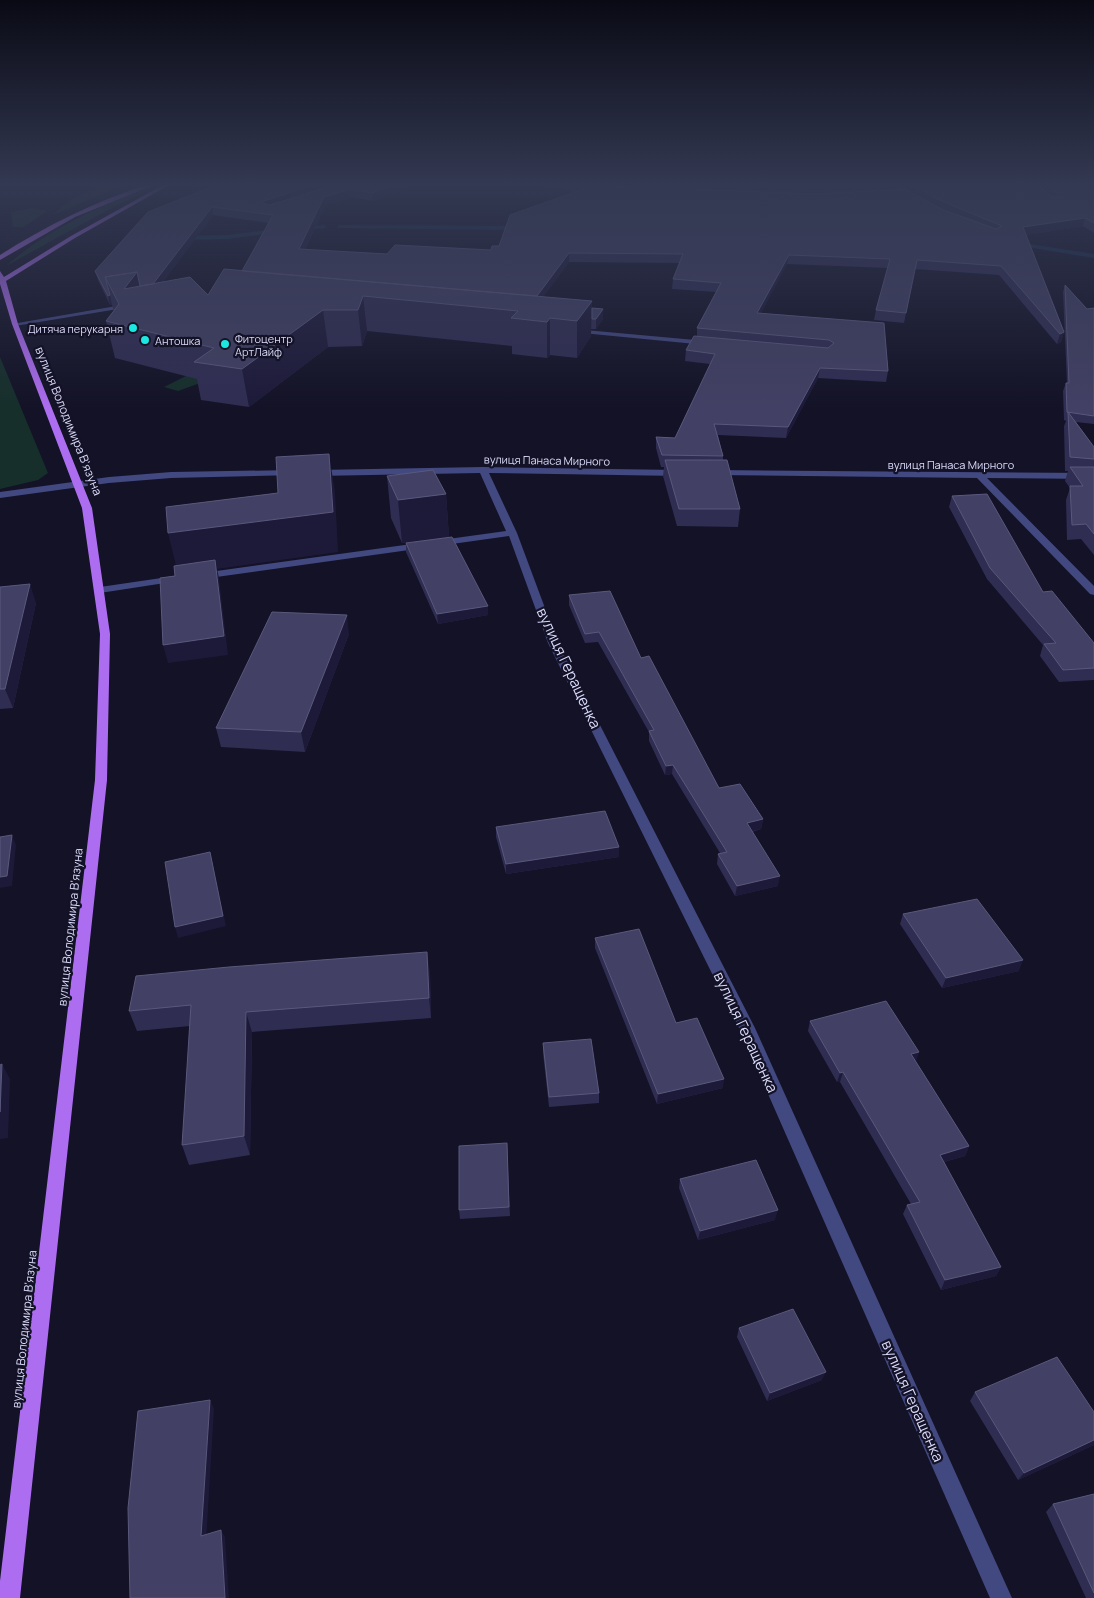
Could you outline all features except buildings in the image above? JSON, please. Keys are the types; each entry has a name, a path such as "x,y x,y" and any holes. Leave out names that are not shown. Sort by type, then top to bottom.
{"main road":[{"path":"1,279 34,260"},
{"name":"вулиця Володимира В'язуна","path":"1,279 15,324 87,508 106,634 102,780 9,1598"}],"street":[{"path":"15,324 136,305"},
{"path":"562,330 719,344"},
{"name":"вулиця Панаса Мирного","path":"0,495 171,476 483,470 692,473"},
{"name":"вулиця Геращенка","path":"483,470 512,533 554,643 747,1028 1000,1598"},
{"name":"вулиця Панаса Мирного","path":"702,473 1094,476"},
{"path":"980,476 1094,592"},
{"path":"100,590 512,533"}],"green space":[{"path":"0,357 48,473 38,480 0,489"},
{"path":"216,361 225,374 178,391 164,387"}],"place":[{"name":"Дитяча перукарня","path":"133,328"},
{"name":"Антошка","path":"145,340"},
{"name":"Фитоцентр АртЛайф","path":"225,344"}]}
